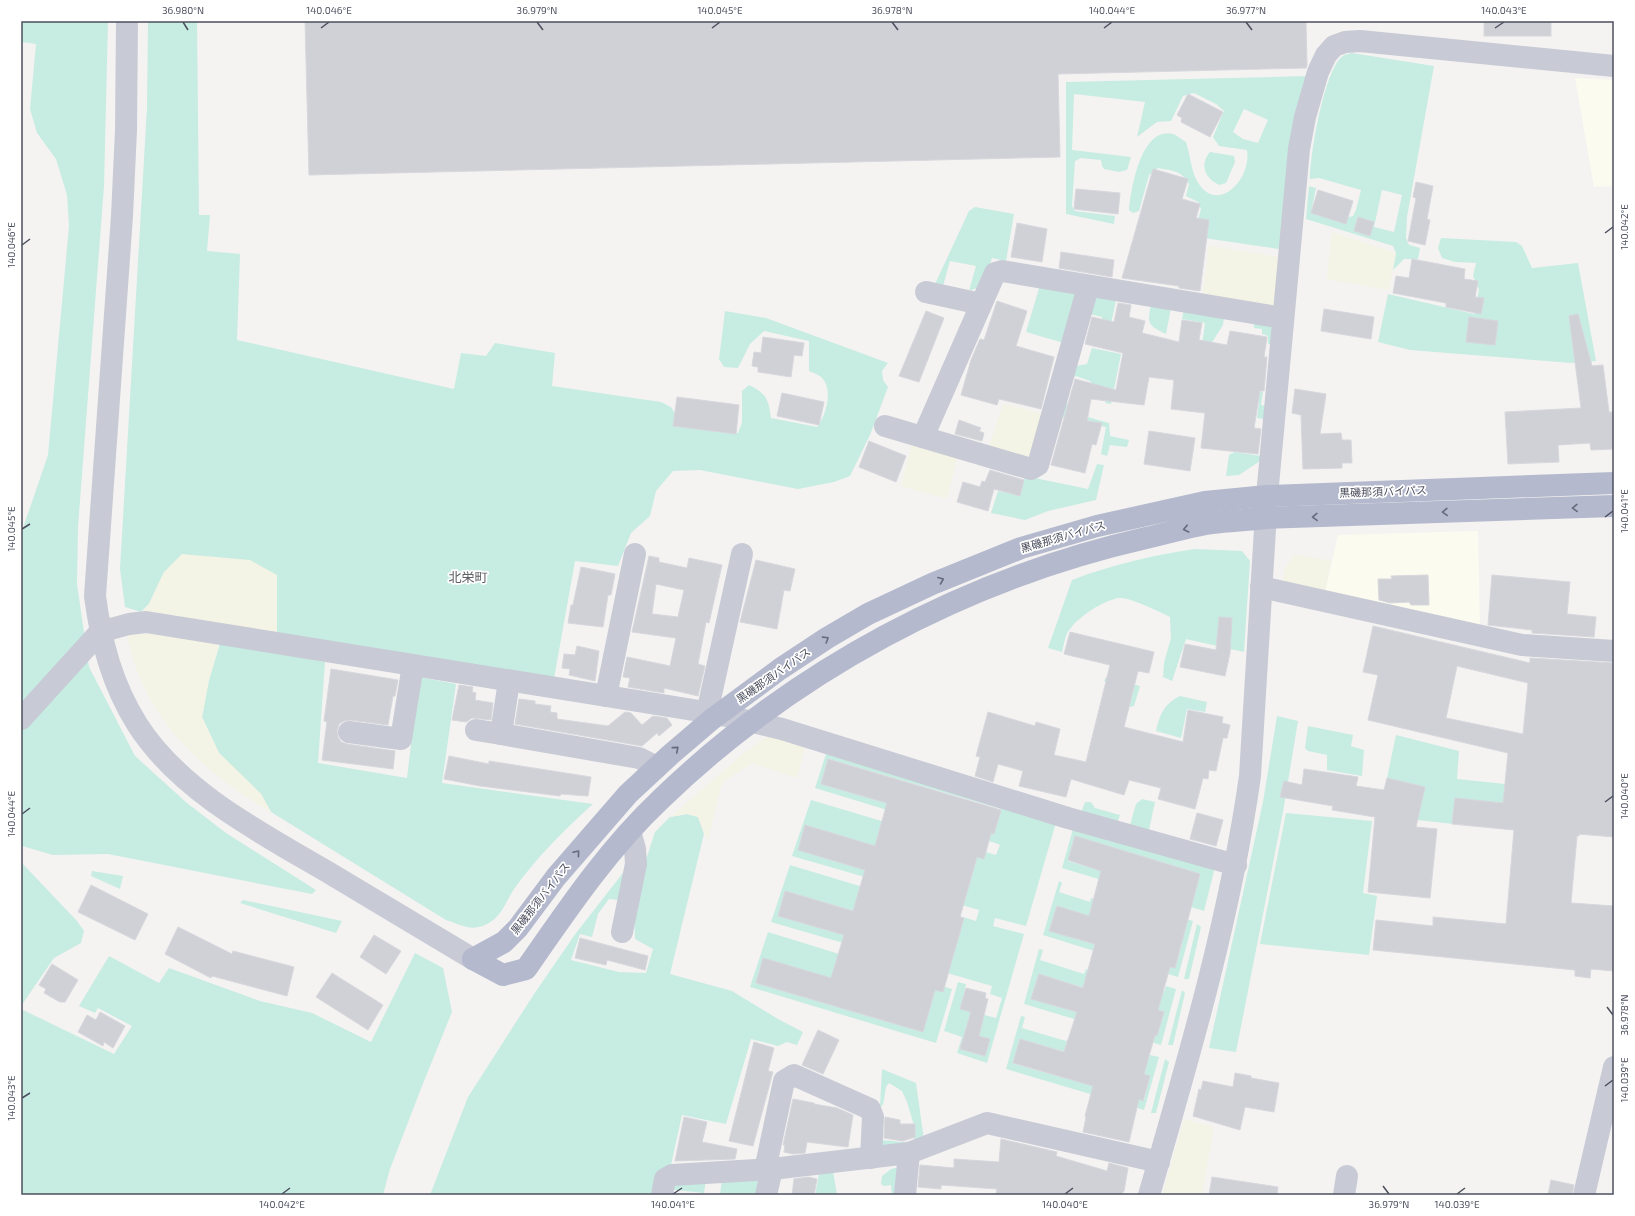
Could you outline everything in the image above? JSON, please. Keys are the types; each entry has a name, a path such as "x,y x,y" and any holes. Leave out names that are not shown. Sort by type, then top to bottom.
{"main road":[{"name":"黒磯那須バイパス","path":"473,959 504,942 518,928 556,877 628,794 712,713 868,614 932,584 1014,551 1097,526 1205,502 1267,496 1614,483"},
{"name":"黒磯那須バイパス","path":"473,959 503,975 526,969 562,917 630,831 659,800 750,721 794,690 872,643 942,608 1029,570 1103,548 1210,523 1266,518 1614,506"}],"street":[{"path":"127,21 126,130 122,216 95,596 100,632 114,683 137,724 160,754 191,784 260,832 473,959"},
{"path":"1149,1195 1188,1059 1236,865 1250,776 1267,496 1299,149 1305,117 1318,72 1326,55 1334,46 1346,42 1360,41 1614,66"},
{"path":"923,437 995,274 1002,271 1088,287 1283,318"},
{"path":"885,426 1031,469 1038,465 1088,287"},
{"path":"926,292 981,304"},
{"path":"606,696 635,554"},
{"path":"712,713 742,554"},
{"path":"1261,586 1522,645 1614,651"},
{"path":"21,719 100,632 129,624 146,622 712,713 750,721 782,729 1068,818 1236,865"},
{"path":"349,732 401,739 413,665"},
{"path":"501,734 509,681"},
{"path":"476,730 639,758 656,767"},
{"path":"622,932 636,864 635,850 630,831"},
{"path":"1584,1195 1614,1067"},
{"path":"766,1195 784,1081 794,1076 870,1109 873,1117 871,1158"},
{"path":"662,1195 665,1179 672,1175 769,1170 910,1153 987,1123 1159,1162"},
{"path":"905,1195 910,1153"}],"shaded area":[{"path":"1575,78 1614,80 1614,186 1594,187"},
{"path":"1478,531 1480,629 1324,596 1338,535"}],"green space":[{"path":"21,21 108,21 104,186 78,527 77,584 89,667 135,756 187,803 226,833 316,890 312,894 108,854 53,855 22,846 21,848 21,534 48,455 69,226 67,195 56,159 37,133 30,109 36,44 21,42"},
{"path":"148,21 197,21 199,215 210,215 207,251 240,254 237,340 454,389 461,353 486,356 495,343 555,353 552,386 661,402 671,407 682,425 738,433 742,423 742,391 749,385 763,394 766,398 771,418 817,427 823,417 827,403 828,390 822,378 809,371 809,341 764,331 750,344 738,368 724,367 719,359 725,311 766,318 888,363 882,371 883,380 888,387 870,435 850,476 834,482 798,489 700,470 673,471 656,491 650,516 631,533 618,566 575,561 553,684 277,636 164,572 149,604 141,612 125,607 120,569 147,108"},
{"path":"1352,53 1434,66 1407,217 1406,238 1409,245 1420,248 1418,259 1404,259 1393,270 1396,253 1393,246 1306,219 1309,186 1316,188 1311,213 1341,222 1345,218 1353,216 1356,210 1361,190 1319,178 1310,179 1315,133 1330,77 1336,64 1344,55","holes":["1382,190 1402,195 1394,232 1374,227"]},
{"path":"1309,76 1286,250 1143,229 1196,227 1201,209 1198,202 1186,196 1189,184 1186,179 1180,174 1172,171 1158,168 1149,175 1139,211 1133,213 1129,210 1132,188 1140,161 1146,149 1153,140 1162,134 1176,135 1186,142 1193,172 1197,181 1205,191 1214,195 1223,194 1231,190 1239,182 1247,161 1247,150 1219,146 1213,137 1224,111 1216,104 1194,93 1183,96 1171,121 1157,122 1137,137 1145,102 1074,94 1072,150 1131,157 1127,170 1119,172 1104,169 1101,160 1081,158 1075,161 1072,206 1075,211 1115,216 1114,224 1066,214 1066,82","holes":["1244,109 1268,120 1258,143 1243,139 1233,132"]},
{"path":"1210,152 1234,156 1235,162 1226,183 1219,185 1207,175 1204,166"},
{"path":"975,207 1014,214 1006,261 992,258 984,285 969,291 976,266 950,261 943,286 935,284 969,211"},
{"path":"1441,238 1516,242 1522,246 1532,268 1578,263 1596,361 1572,363 1410,350 1378,342 1388,294 1474,314 1479,290 1473,276 1476,263 1455,262 1442,258 1438,248"},
{"path":"1040,285 1079,294 1064,343 1026,332"},
{"path":"1097,295 1116,300 1111,324 1102,322 1102,317 1086,313"},
{"path":"1151,304 1171,308 1166,334 1150,324 1149,316"},
{"path":"1184,310 1224,317 1223,325 1209,347 1202,345 1205,323 1182,319"},
{"path":"1254,321 1275,324 1273,344 1268,344 1268,336 1262,334 1262,329 1254,328"},
{"path":"1092,348 1121,354 1111,404 1105,403 1108,393 1105,390 1093,386 1090,381 1076,376 1070,380 1065,401 1074,407 1073,409 1077,414 1109,423 1110,436 1129,440 1127,447 1110,445 1107,456 1101,454 1106,427 1058,416 1071,367 1087,364"},
{"path":"1254,391 1263,392 1261,405 1266,406 1265,419 1257,418 1259,401"},
{"path":"1235,452 1261,456 1260,461 1239,475 1226,476 1229,455"},
{"path":"1097,464 1104,465 1096,500 1048,511 1025,520 991,513 998,491 1020,496 1025,476 1088,489"},
{"path":"1195,549 1242,551 1250,561 1244,652 1186,639 1172,681 1163,677 1164,663 1171,638 1170,617 1137,602 1124,598 1113,599 1106,602 1079,619 1068,631 1062,652 1048,648 1072,580 1132,561"},
{"path":"220,643 325,662 318,763 407,778 419,677 456,684 442,783 593,804 541,855 514,889 500,913 492,921 481,926 471,928 446,920 271,812 261,794 219,753 202,717 209,680"},
{"path":"1106,677 1140,686 1134,706 1129,707 1134,689 1104,681"},
{"path":"1180,696 1207,702 1205,712 1187,709 1181,738 1156,731 1159,719 1166,706"},
{"path":"1277,716 1298,721 1283,812 1236,1052 1209,1048 1263,802"},
{"path":"1308,726 1353,735 1351,746 1364,750 1362,776 1327,770 1327,755 1308,751 1305,748"},
{"path":"1396,735 1459,751 1457,779 1505,784 1503,803 1455,798 1453,824 1417,820 1424,787 1387,778"},
{"path":"826,754 1057,819 1026,926 995,918 993,926 1024,934 987,1063 957,1053 962,1037 944,1031 958,982 966,984 961,1009 996,1018 1002,998 990,994 992,986 771,922 790,865 976,921 979,910 792,856 811,800 996,855 1000,845 815,788","holes":["829,759 1001,809 994,834 821,784","806,826 972,875 965,900","785,891 957,941 950,966 778,916","965,1032 985,1056 960,1049"]},
{"path":"1142,799 1155,802 1149,830 1130,825 1136,804"},
{"path":"1085,802 1091,802 1095,808 1120,815 1117,823 1081,813"},
{"path":"1286,813 1372,821 1363,893 1377,896 1369,955 1260,944"},
{"path":"687,814 698,817 704,834 670,974 732,991 778,1019 803,1032 797,1045 787,1042 778,1046 751,1039 726,1124 682,1115 671,1165 658,1195 430,1195 468,1097 534,994 576,933 626,869 619,900 609,899 598,914 592,937 580,934 571,960 619,972 646,973 653,949 635,939 634,910 642,872 655,832 670,817"},
{"path":"1073,829 1211,865 1214,871 1204,911 1062,868","holes":["1075,836 1200,874 1193,898 1068,861"]},
{"path":"21,862 77,921 84,931 81,943 54,958 21,1006"},
{"path":"92,871 123,876 120,889 91,876"},
{"path":"1059,881 1062,883 1059,892 1090,902 1091,898 1174,922 1176,916 1193,921 1178,977 1043,935","holes":["1057,907 1182,944 1175,968 1050,931"]},
{"path":"243,900 342,921 336,933 240,903"},
{"path":"1197,924 1201,927 1189,979 1184,979"},
{"path":"768,932 952,989 936,1043 750,987","holes":["763,958 923,1032 756,983"]},
{"path":"1039,949 1043,950 1040,960 1084,974 1086,969 1164,992 1166,986 1176,989 1161,1045 1024,1004","holes":["1039,974 1164,1012 1157,1036 1032,999"]},
{"path":"415,953 443,968 452,1012 390,1169 383,1195 21,1195 21,1009 114,1054 132,1026 98,1008 95,1013 79,1006 109,956 159,983 169,968 260,1001 312,1013 371,1042"},
{"path":"1182,990 1185,993 1173,1045 1168,1045"},
{"path":"1021,1016 1025,1017 1022,1028 1066,1041 1068,1039 1148,1061 1150,1055 1159,1057 1144,1110 1006,1069","holes":["1020,1039 1150,1076 1144,1100 1014,1064"]},
{"path":"1165,1059 1169,1062 1156,1113 1151,1113"},
{"path":"882,1069 916,1083 924,1140 903,1150 886,1152 880,1151 878,1147 879,1114 882,1114 881,1140 914,1143 913,1122 902,1091 889,1083 886,1087 883,1105 880,1107"},
{"path":"899,1167 898,1195 892,1195 891,1185 884,1186 881,1184 882,1176 891,1169"},
{"path":"820,1169 833,1171 837,1195 815,1195"},
{"path":"706,1178 704,1193 667,1189 669,1180"},
{"path":"722,1178 762,1181 759,1195 720,1195"}],"sand":[{"path":"1332,232 1396,253 1389,290 1327,279"},
{"path":"1209,246 1282,257 1277,304 1268,309 1202,299"},
{"path":"1003,404 1045,414 1033,458 988,449"},
{"path":"912,444 958,456 947,499 901,486"},
{"path":"182,554 250,560 277,575 277,636 141,612 149,604 164,572"},
{"path":"1295,554 1331,561 1324,596 1283,583 1285,568"},
{"path":"162,634 220,643 209,680 202,717 219,753 261,794 271,812 251,800 213,772 180,741 166,723 153,704 137,672 127,636"},
{"path":"775,735 806,745 797,778 752,763 722,783 708,841 698,817 687,814 670,817 744,753 767,737"},
{"path":"1184,1119 1214,1127 1202,1195 1162,1195"}],"building":[{"path":"305,21 1306,21 1307,65 1306,68 1058,74 1060,157 309,175"},
{"path":"1484,21 1551,21 1551,36 1484,36"},
{"path":"1188,94 1223,112 1210,137 1181,122 1182,118 1177,115"},
{"path":"1153,169 1188,179 1182,199 1200,204 1196,218 1209,220 1200,291 1179,288 1179,286 1122,278"},
{"path":"1416,182 1433,186 1427,219 1430,220 1425,245 1408,241 1416,198 1413,197"},
{"path":"1076,189 1120,193 1118,214 1074,209"},
{"path":"1318,190 1353,201 1346,224 1311,213"},
{"path":"1358,217 1374,222 1370,236 1354,231"},
{"path":"1017,223 1047,229 1042,262 1011,257"},
{"path":"1061,252 1114,260 1112,277 1059,268"},
{"path":"1412,259 1465,269 1464,279 1478,281 1475,297 1484,298 1481,314 1446,307 1446,303 1393,293 1396,276 1409,278"},
{"path":"997,301 1027,311 1016,346 1054,357 1041,409 999,399 997,405 961,395 971,360 980,339 984,340"},
{"path":"1118,303 1131,305 1129,317 1145,321 1142,333 1179,342 1182,320 1202,323 1199,340 1227,345 1230,331 1267,337 1264,357 1267,357 1264,391 1260,391 1254,428 1261,429 1258,454 1201,448 1205,413 1171,409 1174,380 1149,377 1144,405 1091,399 1087,421 1102,423 1096,445 1092,444 1085,473 1051,465 1075,379 1116,390 1123,353 1085,344 1092,317 1114,322"},
{"path":"1324,309 1374,317 1371,339 1321,331"},
{"path":"926,311 944,318 919,382 899,376"},
{"path":"1578,314 1592,366 1603,365 1609,412 1614,412 1614,449 1591,450 1590,443 1558,445 1559,462 1508,464 1505,412 1581,408 1569,316"},
{"path":"1469,317 1498,321 1495,345 1466,342"},
{"path":"763,337 804,343 802,356 794,355 791,377 758,372 758,367 752,366 754,352 761,353"},
{"path":"1295,389 1326,394 1320,434 1341,433 1342,440 1351,440 1352,463 1342,463 1342,468 1303,469 1301,415 1292,413"},
{"path":"782,393 824,402 819,425 777,416"},
{"path":"677,397 739,405 736,434 673,426"},
{"path":"959,420 981,428 979,431 984,433 982,441 955,434"},
{"path":"1149,431 1195,438 1190,471 1144,464"},
{"path":"869,441 906,456 896,482 859,467"},
{"path":"990,470 1024,480 1020,496 994,489 988,511 957,502 963,482 980,487 982,481 985,482"},
{"path":"649,556 659,558 659,562 687,568 689,558 722,565 709,623 706,622 698,664 705,666 698,696 664,688 664,693 628,687 630,678 623,677 627,657 670,666 676,638 632,632","holes":["656,584 684,590 678,617 652,614"]},
{"path":"756,560 795,569 790,591 784,590 777,629 740,622"},
{"path":"581,567 615,574 611,595 608,595 603,627 568,623"},
{"path":"1428,575 1429,605 1411,605 1409,602 1390,603 1379,600 1378,579 1392,579 1391,576"},
{"path":"1492,575 1570,582 1567,614 1596,617 1594,637 1532,633 1532,630 1488,625"},
{"path":"1219,617 1232,618 1230,653 1225,676 1180,667 1185,644 1216,650"},
{"path":"1373,626 1530,663 1530,658 1614,663 1614,837 1579,834 1579,836 1577,836 1571,903 1614,906 1614,971 1591,969 1590,978 1575,976 1575,970 1373,950 1376,920 1433,926 1433,917 1506,924 1514,830 1452,824 1455,798 1503,803 1508,753 1368,720 1378,675 1363,672","holes":["1457,666 1528,683 1523,734 1446,718"]},
{"path":"1070,632 1154,652 1149,673 1138,671 1124,727 1183,742 1188,710 1223,717 1222,723 1230,725 1227,738 1223,738 1216,771 1209,770 1208,779 1203,778 1195,809 1158,799 1161,788 1129,780 1124,795 1071,779 1066,797 1019,786 1023,771 998,764 993,782 975,776 980,757 976,756 988,712 1035,726 1036,722 1060,729 1054,755 1086,762 1110,665 1064,654"},
{"path":"577,646 599,651 595,681 569,675 570,669 562,668 564,654 575,655"},
{"path":"331,669 398,680 395,696 393,696 388,725 350,720 339,724 337,731 341,742 395,751 393,769 322,760 327,722 324,721"},
{"path":"459,685 473,687 472,692 476,693 475,700 493,703 491,720 472,718 466,722 452,720"},
{"path":"519,699 535,701 535,704 551,706 550,712 557,713 557,719 608,726 625,712 631,713 642,725 653,716 667,718 672,725 659,736 657,733 642,746 515,724"},
{"path":"449,756 489,764 489,761 591,777 588,796 561,794 560,796 480,786 444,779"},
{"path":"828,759 1001,810 994,834 991,833 984,859 977,857 960,917 964,918 943,992 935,990 923,1032 756,983 763,958 831,978 844,935 778,916 785,891 853,911 865,870 798,850 805,825 875,846 887,803 821,784"},
{"path":"1304,769 1358,777 1356,786 1384,790 1387,778 1425,787 1416,827 1437,829 1430,898 1368,892 1375,817 1332,810 1333,806 1280,797 1284,781 1302,785"},
{"path":"1197,813 1223,820 1216,846 1190,839"},
{"path":"1075,836 1200,874 1175,968 1170,967 1158,1010 1164,1012 1157,1036 1155,1035 1144,1074 1150,1076 1143,1101 1139,1099 1129,1142 1083,1132 1085,1116 1093,1086 1013,1063 1020,1039 1064,1052 1077,1012 1031,999 1039,974 1083,988 1095,944 1049,931 1057,906 1089,916 1101,871 1068,860"},
{"path":"91,885 148,914 135,940 78,912"},
{"path":"178,927 232,954 233,951 294,967 287,996 212,976 211,978 165,954"},
{"path":"374,935 401,951 386,974 360,957"},
{"path":"580,938 648,956 645,970 607,960 606,965 575,958"},
{"path":"52,964 78,980 65,1002 60,1002 44,993 46,989 39,985"},
{"path":"332,973 383,1005 368,1030 316,997"},
{"path":"966,988 986,993 985,998 988,999 979,1036 990,1039 985,1056 960,1049 971,1012 960,1009"},
{"path":"100,1012 125,1026 113,1048 104,1042 103,1046 78,1032 87,1015 96,1020"},
{"path":"818,1030 839,1040 823,1074 802,1065"},
{"path":"754,1042 774,1048 768,1071 773,1072 753,1146 729,1141"},
{"path":"1235,1073 1251,1076 1251,1078 1279,1083 1274,1112 1245,1107 1240,1130 1193,1116 1199,1089 1201,1090 1203,1081 1233,1087"},
{"path":"793,1099 837,1108 853,1115 848,1147 807,1142 805,1153 793,1154 784,1152 785,1145 783,1145"},
{"path":"684,1117 707,1122 702,1142 737,1149 735,1159 675,1161"},
{"path":"885,1117 900,1120 900,1124 915,1124 915,1137 903,1141 884,1138"},
{"path":"1001,1139 1057,1152 1056,1156 1107,1171 1109,1163 1128,1168 1124,1191 1121,1195 996,1195 997,1189 941,1185 941,1189 918,1187 920,1165 954,1168 954,1159 999,1162"},
{"path":"808,1177 817,1179 814,1195 792,1195 794,1179"},
{"path":"1212,1177 1278,1187 1277,1195 1209,1195"},
{"path":"1551,1180 1574,1185 1572,1195 1548,1195"}],"district":[{"name":"北栄町","path":"468,577"}]}
